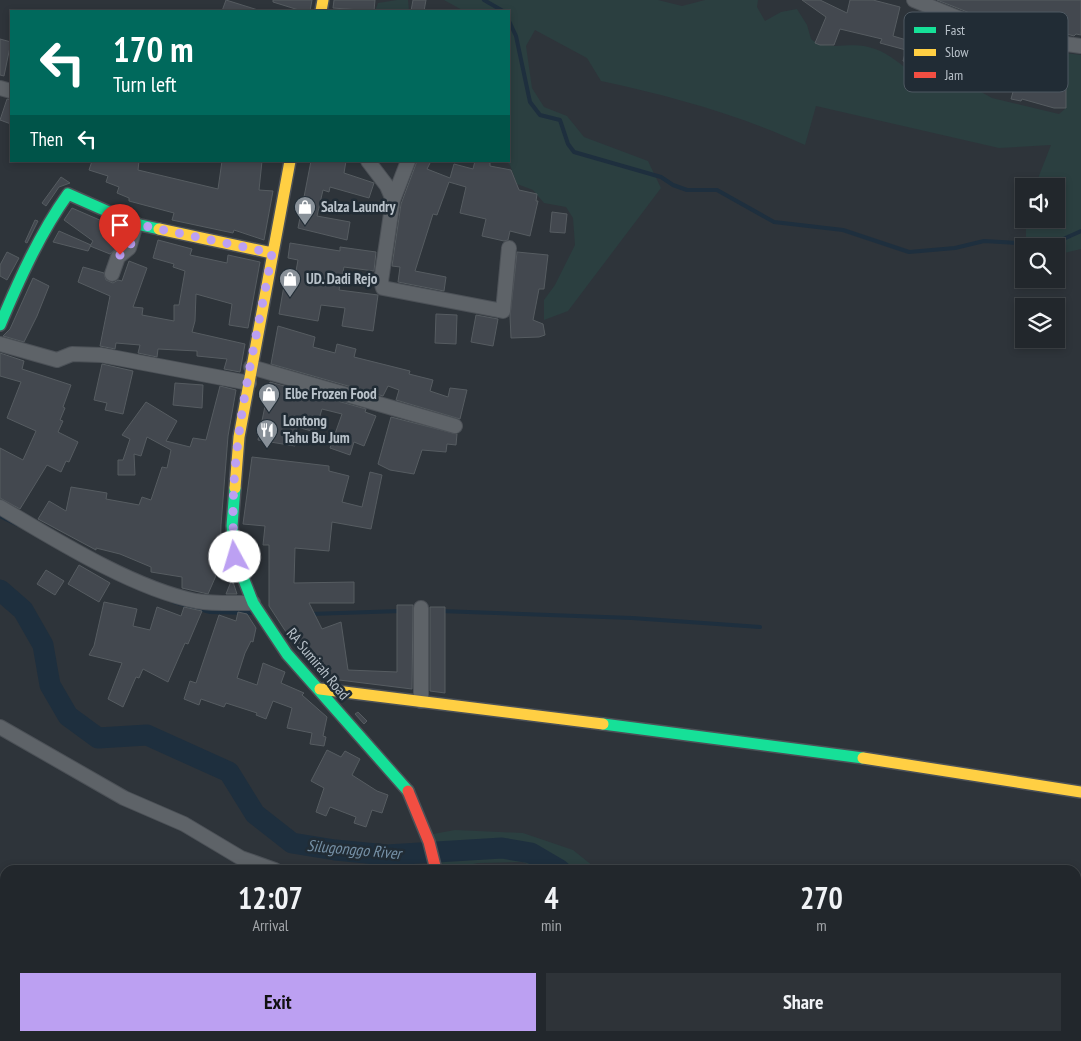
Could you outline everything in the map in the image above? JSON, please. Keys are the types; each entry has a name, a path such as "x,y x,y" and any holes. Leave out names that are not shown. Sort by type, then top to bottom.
{"street":[{"path":"914,0 944,12"},
{"path":"1068,44 1081,46"},
{"name":"RA Sumirah Road","path":"290,162 239,437 232,526 235,557 255,606 287,654 320,689 408,791 429,842 435,865"},
{"path":"369,162 387,186 393,200"},
{"path":"408,162 393,200 380,281 384,288 503,311 509,248"},
{"path":"0,325 15,289 66,195 76,196 136,224 272,253"},
{"path":"112,274 118,257 129,248 136,224"},
{"path":"0,344 57,360 72,354 101,354 249,383"},
{"path":"251,367 456,426"},
{"path":"0,507 57,541 150,586 195,600 255,606"},
{"path":"421,608 421,701"},
{"path":"320,689 808,750 1081,792"},
{"path":"0,726 124,798 184,824 241,858 261,865"}],"green space":[{"path":"408,0 409,10 375,10 378,3"},
{"path":"444,0 658,0 682,6 705,0 758,0 757,7 765,21 781,12 797,9 807,25 811,39 817,43 829,46 864,46 876,49 896,60 904,66 904,92 981,92 992,98 1059,114 1066,108 1068,53 1081,55 1081,249 1065,253 1065,238 1026,238 1026,228 1065,228 1065,178 1038,178 1051,145 999,148 816,106 805,145 756,124 705,107 601,81 587,58 535,30 526,46 532,88 544,107 567,116 584,137 648,161 661,188 568,311 544,320 544,300 555,285 575,245 573,218 566,207 544,203 533,190 517,184 507,162 510,162 510,10 462,10"},
{"path":"455,830 523,833 573,850 592,865 531,865 522,862 442,865 433,834"}],"building":[{"path":"226,0 258,10 222,10"},
{"path":"273,0 312,0 310,10 299,10 273,2"},
{"path":"334,0 375,0 374,10 333,8"},
{"path":"413,0 426,0 424,10 411,10"},
{"path":"802,0 820,0 847,13 850,0 873,0 900,7 893,36 904,39 904,49 880,43 882,39 840,29 834,45 815,43 826,17"},
{"path":"937,0 1081,0 1081,35 1068,34 1068,12 967,12"},
{"path":"0,39 10,42 10,47 4,76 0,75"},
{"path":"1013,92 1066,92 1066,108 1054,108 1022,99 1021,101 1011,99"},
{"path":"7,99 10,100 10,124 0,120"},
{"path":"92,162 139,162 138,170 218,189 222,162 262,162 259,190 273,191 264,240 234,230 233,233 172,220 174,213 129,201 129,198 117,193 119,187 106,182 108,176 89,170"},
{"path":"311,162 346,162 344,173 374,183 369,198 330,187 329,192 323,190 317,216 350,222 347,240 298,228"},
{"path":"417,162 430,162 427,169 450,178 454,164 473,169 475,162 490,163 490,166 511,170 519,190 537,194 536,201 538,201 530,236 510,231 508,240 504,241 482,236 486,219 460,213 466,187 449,182 437,215 433,214 415,271 446,277 444,291 398,282 400,267 392,266 401,204"},
{"path":"61,177 70,183 59,187 46,206 42,203"},
{"path":"72,208 125,231 121,243 110,254 90,246 93,241 64,220"},
{"path":"552,212 567,214 565,233 550,232"},
{"path":"35,220 38,221 27,243 25,242"},
{"path":"59,231 91,245 88,251 53,242"},
{"path":"158,240 192,249 190,255 227,263 228,255 260,262 248,328 229,325 232,304 196,294 195,321 192,332 245,344 240,372 224,369 227,359 197,356 197,351 158,349 157,357 138,353 140,345 116,343 115,349 100,346 110,296 78,282 83,267 104,273 106,280 113,283 118,280 122,281 129,261 147,268 133,307 143,308 142,315 174,321 174,305 179,305 185,271 173,267 174,264 153,258"},
{"path":"290,243 340,251 340,247 376,252 374,271 344,267 339,290 378,295 373,331 342,326 345,308 321,305 318,321 279,314 285,280 294,282 298,260 288,258"},
{"path":"7,252 19,258 7,280 0,276 0,265"},
{"path":"517,252 548,255 544,289 539,289 533,320 543,324 545,335 539,337 511,338 510,316"},
{"path":"33,278 49,286 24,342 3,336 10,329"},
{"path":"436,314 457,315 456,344 435,343"},
{"path":"476,315 498,319 493,346 471,342"},
{"path":"278,326 315,337 313,347 335,353 337,344 356,349 354,357 410,371 409,374 433,380 430,391 448,397 450,388 467,390 460,419 396,400 399,390 388,386 383,396 271,364"},
{"path":"0,353 24,361 22,369 71,385 60,420 63,421 58,432 78,442 69,462 66,461 61,472 47,465 20,509 0,498 0,448 23,460 36,431 7,418 21,382 0,376"},
{"path":"102,364 133,371 123,414 105,410 107,403 94,400"},
{"path":"270,382 366,409 365,412 376,416 364,446 354,442 350,455 330,448 342,414 322,409 315,432 297,427 295,446 258,440"},
{"path":"175,383 203,385 202,408 173,405"},
{"path":"220,386 236,390 228,436 221,525 220,562 225,561 230,576 218,571 208,594 182,588 182,577 151,572 151,567 120,554 96,548 96,550 38,519 49,501 66,511 71,487 107,493 106,499 139,505 142,497 151,500 162,467 167,468 171,450 147,437 141,456 134,454 135,475 118,475 118,460 123,460 130,439 122,435 146,402 177,421 166,441 190,447 193,438 206,440"},
{"path":"391,417 457,434 456,445 447,444 446,452 422,450 414,474 390,470 378,464"},
{"path":"252,457 329,466 329,471 349,476 342,502 362,507 370,472 382,475 371,529 332,522 329,551 295,548 294,583 354,582 354,603 309,603 322,629 341,622 348,670 397,672 397,605 413,605 412,689 323,678 292,635 289,636 284,629 269,606 269,545 263,545 265,526 243,524"},
{"path":"79,565 110,583 99,602 68,584"},
{"path":"46,570 64,581 55,595 37,584"},
{"path":"232,579 237,594 226,594"},
{"path":"104,602 137,609 133,626 150,630 157,607 181,616 184,607 202,611 188,644 185,643 168,682 143,669 139,678 136,677 123,707 108,699 122,663 89,655 94,646"},
{"path":"430,607 445,607 445,693 430,691"},
{"path":"238,612 247,614 256,628 253,642 251,641 245,653 237,678 257,685 263,663 285,672 281,683 304,693 302,695 327,717 323,736 326,737 324,746 310,744 312,733 287,728 292,708 273,701 266,719 256,715 257,713 226,703 224,707 201,699 199,705 184,699 190,681 196,683 219,615 236,621"},
{"path":"358,712 367,721 364,724 355,714"},
{"path":"327,750 341,757 345,751 360,759 352,775 377,791 388,795 382,813 372,810 366,827 354,823 356,817 330,807 326,816 316,812 324,788 311,781"}],"waterway":[{"path":"484,0 501,10"},
{"path":"510,23 516,36 530,102 540,115 560,120 568,144 574,152 661,177 673,185 687,190 717,190 774,222 843,230 909,252 955,248 984,241 1050,245 1081,231"},
{"path":"0,516 18,525"},
{"name":"Silugonggo River","path":"0,590 23,610 43,645 50,685 68,716 98,738 147,735 229,772 255,814 292,843 335,850 387,855 502,848 531,853 551,865"},
{"path":"174,602 210,612 253,613"},
{"path":"310,614 401,611"},
{"path":"440,611 632,618 760,627"}],"traffic: fast":[{"path":"0,325 22,274 39,241 68,194 136,224 159,229"},
{"path":"235,488 232,526 235,557 253,603 287,654 408,791"},
{"path":"603,724 863,758"}],"traffic: slow":[{"path":"321,10 323,0"},
{"path":"235,488 239,437 290,162"},
{"path":"159,229 272,253"},
{"path":"320,689 603,724"},
{"path":"863,758 1081,792"}],"traffic: jam":[{"path":"408,791 429,842 435,865"}],"place":[{"name":"Salza Laundry","path":"305,226"},
{"name":"UD. Dadi Rejo","path":"290,298"},
{"name":"Elbe Frozen Food","path":"269,413"},
{"name":"Lontong Tahu Bu Jum","path":"267,449"}],"route":[{"path":"120,255 127,252 136,224 272,253 239,437 232,526 235,557"}]}
